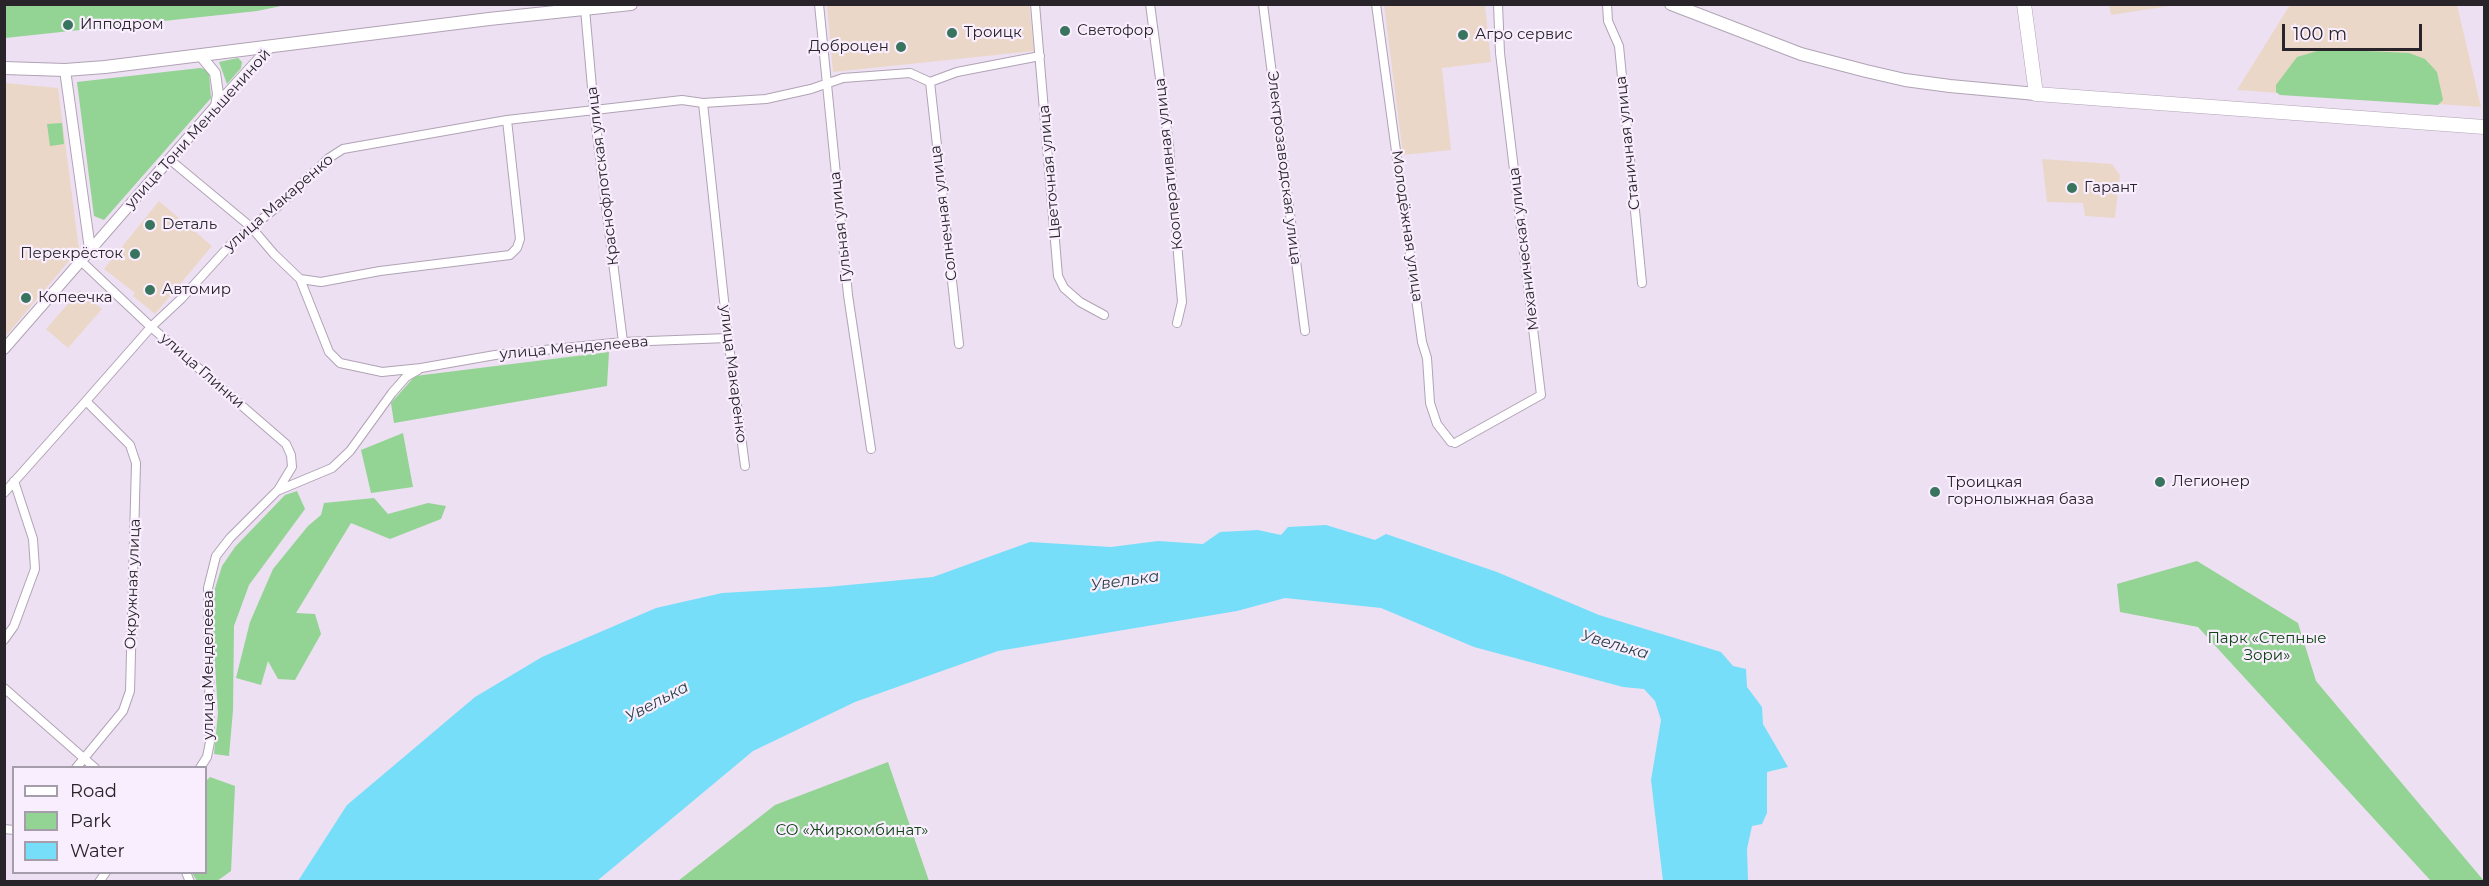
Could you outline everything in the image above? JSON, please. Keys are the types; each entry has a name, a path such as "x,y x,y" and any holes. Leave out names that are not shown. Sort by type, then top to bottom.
{"highway":[{"path":"2024,4 2036,94 2484,127"}],"main road":[{"name":"улица Тони Меньшениной","path":"271,46 631,4"},
{"path":"1671,4 1801,54 1849,67 1939,85 2036,94"},
{"path":"4,68 65,70 271,46"}],"street":[{"name":"Гульная улица","path":"819,4 848,295 871,449"},
{"name":"Цветочная улица","path":"1035,4 1058,276 1064,288 1080,302 1104,315"},
{"name":"Кооперативная улица","path":"1150,4 1169,146 1182,291 1177,322"},
{"name":"Электрозаводская улица","path":"1263,4 1305,331"},
{"name":"Молодёжная улица","path":"1376,4 1422,342 1427,358 1430,403 1437,424 1453,442"},
{"name":"Механическая улица","path":"1453,442 1541,395 1500,53 1498,4"},
{"name":"Станичная улица","path":"1606,4 1608,21 1619,46 1642,284"},
{"name":"Краснофлотская улица","path":"585,9 594,111 623,342"},
{"name":"улица Тони Меньшениной","path":"4,349 169,159 271,46"},
{"path":"200,55 215,73 218,94 216,107"},
{"path":"930,82 957,72 1040,56"},
{"path":"65,70 90,249"},
{"name":"улица Макаренко","path":"151,327 183,298 232,243 277,207 329,158 343,148 507,120 682,100 703,103 766,99 826,85 843,78 910,73 930,82"},
{"name":"Солнечная улица","path":"930,82 959,345"},
{"name":"улица Макаренко","path":"703,103 728,338 745,466"},
{"path":"169,159 251,227 300,279 321,282 380,271 510,255 517,248 520,239 507,120"},
{"name":"улица Глинки","path":"81,260 151,327 286,444 291,455 292,467 277,491"},
{"name":"улица Менделеева","path":"300,279 329,352 340,363 382,372 421,368 495,355 623,342 728,338"},
{"path":"4,493 151,327"},
{"name":"улица Менделеева","path":"201,766 207,757 210,742 208,588 216,556 230,538 277,491 332,468 350,451 406,377 421,368"},
{"name":"Окружная улица","path":"78,766 123,711 130,691 136,463 130,445 86,401"},
{"path":"4,640 14,626 35,569 33,539 14,481"},
{"path":"4,688 93,766"}],"shaded area":[{"path":"2109,4 2176,5 2111,15"},
{"path":"827,5 1029,5 1034,51 833,72"},
{"path":"1384,5 1485,5 1491,62 1442,68 1451,150 1403,155"},
{"path":"2290,5 2457,5 2481,107 2237,90"},
{"path":"5,83 58,88 79,249 5,337"},
{"path":"2042,159 2112,164 2120,175 2115,218 2085,216 2083,203 2047,202"},
{"path":"159,201 212,246 155,314 133,296 135,293 104,269"},
{"path":"80,290 102,309 68,348 46,329"}],"green space":[{"name":"Ипподром","path":"4,5 286,5 257,11 5,38"},
{"path":"2324,49 2409,53 2425,59 2437,72 2443,100 2438,105 2280,95 2276,92 2276,85 2297,57"},
{"path":"238,58 242,62 241,68 227,84 219,62"},
{"path":"205,69 209,74 211,98 104,220 94,216 77,82"},
{"path":"62,123 64,144 50,146 47,124"},
{"path":"609,352 607,386 394,423 391,403 415,376"},
{"path":"403,433 413,487 371,493 361,450"},
{"path":"297,491 305,509 249,585 234,626 233,710 229,756 214,754 218,713 212,616 213,595 222,566 235,547 285,495"},
{"path":"374,498 388,514 428,503 446,506 441,519 390,539 351,523 296,613 315,614 321,634 295,680 278,679 268,661 261,685 236,678 250,622 273,569 308,526 321,515 324,503"},
{"name":"Парк «Степные Зори»","path":"2197,561 2298,623 2316,681 2484,881 2431,881 2198,627 2120,612 2117,584"},
{"name":"СО «Жиркомбинат»","path":"888,762 929,881 678,881 775,805"},
{"path":"210,777 235,786 231,871 217,881 197,881 193,874 207,874 207,780"}],"water":[{"name":"Увелька","path":"1326,525 1375,540 1386,534 1497,572 1599,615 1721,652 1733,666 1746,669 1747,687 1762,707 1763,724 1788,767 1767,772 1767,813 1762,824 1752,826 1747,849 1748,881 1663,881 1651,780 1661,720 1655,701 1644,689 1623,687 1474,647 1381,608 1285,598 1237,611 998,651 855,702 753,751 597,881 298,881 347,805 475,697 542,657 656,608 722,593 827,587 933,577 1030,542 1111,547 1158,541 1203,544 1220,532 1258,530 1281,535 1288,527"}],"place":[{"name":"Ипподром","path":"68,25"},
{"name":"Светофор","path":"1065,31"},
{"name":"Троицк","path":"952,33"},
{"name":"Агро сервис","path":"1463,35"},
{"name":"Доброцен","path":"901,47"},
{"name":"Гарант","path":"2072,188"},
{"name":"Dеталь","path":"150,225"},
{"name":"Перекрёсток","path":"135,254"},
{"name":"Автомир","path":"150,290"},
{"name":"Копеечка","path":"26,298"},
{"name":"Легионер","path":"2160,482"},
{"name":"Троицкая горнолыжная база","path":"1935,492"}]}
